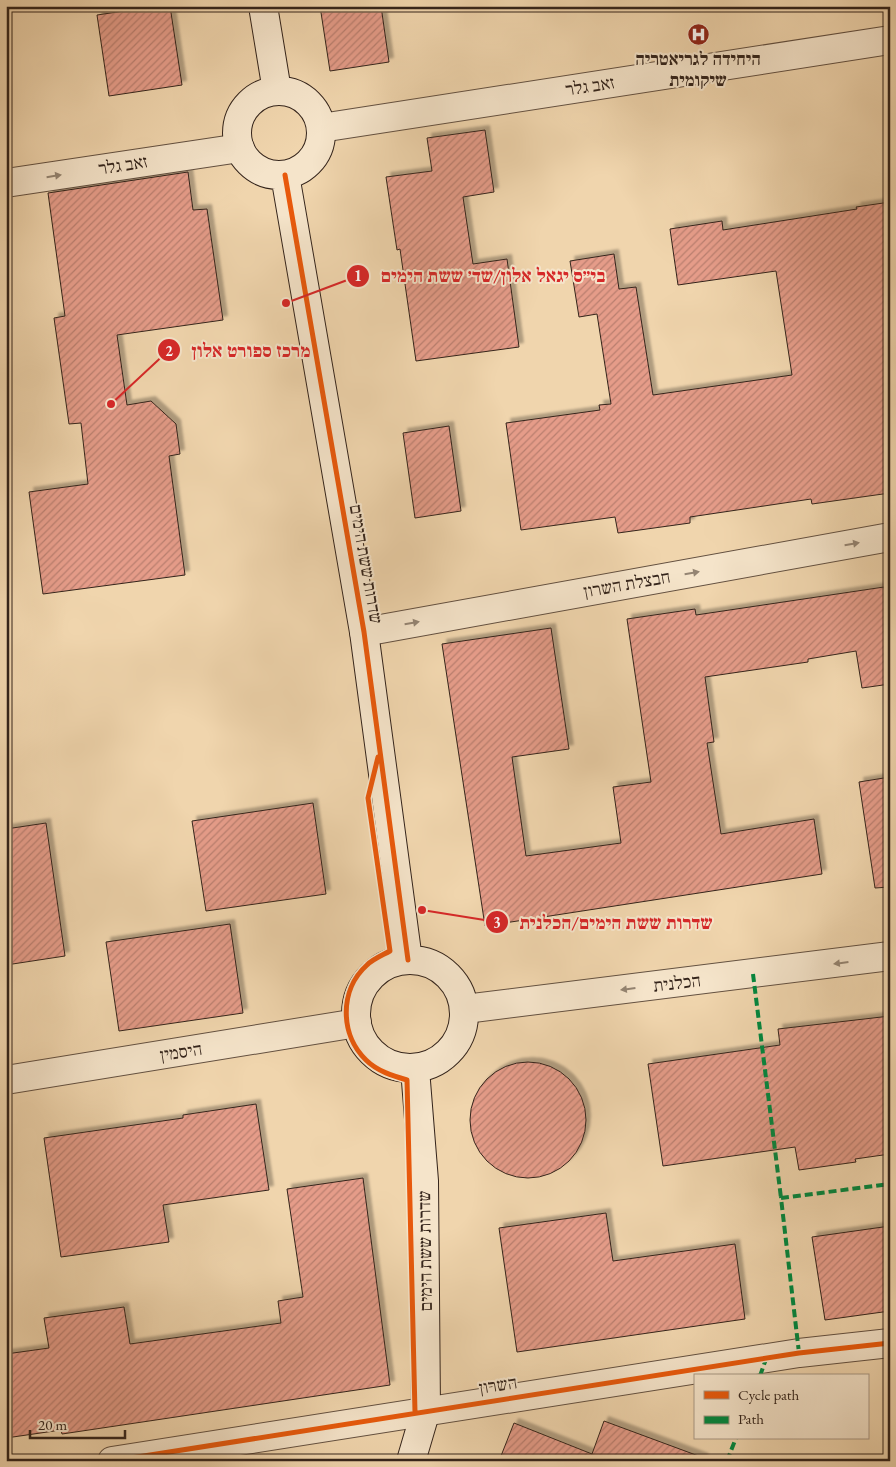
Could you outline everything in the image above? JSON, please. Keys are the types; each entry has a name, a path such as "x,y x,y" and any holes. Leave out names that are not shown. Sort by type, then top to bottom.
{"street":[{"path":"263,6 278,91"},
{"name":"זאב גלר","path":"321,128 890,40"},
{"path":"278,91 293,94 306,101 316,113 321,128 320,144 313,159 300,170 285,175 274,175 258,169 245,158 237,135 238,122 244,110 259,97 278,91"},
{"name":"זאב גלר","path":"6,183 240,148"},
{"name":"שדרות ששת הימים","path":"285,175 364,632 408,960"},
{"name":"חבצלת השרון","path":"364,632 890,537"},
{"name":"הכלנית","path":"465,1009 890,956"},
{"path":"408,960 424,962 439,968 452,979 465,1009 464,1026 457,1042 446,1056 431,1064 415,1069 395,1066 377,1058 364,1042 357,1023 357,1005 363,987 375,973 390,963 408,960"},
{"name":"היסמין","path":"6,1080 357,1023"},
{"name":"שדרות ששת הימים","path":"411,1461 426,1410 424,1181 415,1069"},
{"name":"השרון","path":"112,1461 426,1410 799,1353 890,1343"}],"building":[{"path":"170,6 182,85 109,96 97,15"},
{"path":"320,6 381,6 389,62 330,71"},
{"path":"485,130 494,192 463,197 473,264 507,259 519,347 416,361 400,249 397,250 386,177 432,171 427,138"},
{"path":"188,172 193,210 207,209 223,320 117,335 127,405 151,401 176,424 180,454 169,456 185,575 43,594 29,492 88,484 81,423 69,424 54,318 65,316 48,193"},
{"path":"890,202 890,493 812,504 811,499 690,517 690,523 618,533 615,517 521,530 506,423 600,410 599,405 611,404 597,314 579,317 570,261 614,254 619,289 636,287 653,395 792,375 776,271 678,285 670,229 722,221 723,230"},
{"path":"449,426 461,511 415,518 403,433"},
{"path":"884,587 890,626 890,684 862,688 856,651 808,659 808,662 705,677 714,742 707,743 721,834 814,819 822,874 485,926 442,644 551,628 569,749 512,757 526,856 621,843 613,787 651,782 627,619 695,609 696,615"},
{"path":"890,777 890,887 875,888 859,782"},
{"path":"313,803 326,894 206,911 192,821"},
{"path":"46,823 65,956 6,965 6,829"},
{"path":"230,924 243,1013 119,1031 106,942"},
{"path":"890,1016 890,1154 855,1159 856,1162 799,1170 795,1147 663,1166 648,1064 780,1045 778,1029"},
{"path":"528,1062 550,1067 569,1079 581,1098 586,1120 581,1142 569,1161 550,1173 528,1178 506,1173 487,1161 475,1142 470,1120 475,1098 487,1079 506,1067"},
{"path":"256,1104 269,1190 163,1205 169,1242 61,1257 44,1138 183,1118 183,1115"},
{"path":"363,1178 390,1385 62,1434 61,1430 6,1438 6,1354 49,1348 44,1318 124,1307 130,1344 281,1323 278,1301 303,1297 287,1189"},
{"path":"606,1213 613,1261 735,1244 745,1319 517,1352 499,1228"},
{"path":"890,1226 890,1311 825,1320 812,1237"},
{"path":"604,1421 704,1458 703,1461 499,1461 514,1423 592,1454"}],"marked path":[{"path":"753,974 781,1198"},
{"path":"799,1353 781,1198 890,1184"},
{"path":"761,1374 766,1359"},
{"path":"727,1461 735,1440"}],"cycle path":[{"path":"285,175 364,632 408,960"},
{"path":"378,757 368,798 390,951 369,963 358,975 351,987 346,1012 351,1038 357,1050 370,1064 391,1075 407,1080 415,1412"},
{"path":"112,1461 799,1353 890,1343"}],"place":[{"name":"היחידה לגריאטריה שיקומית","path":"698,34"},
{"name":"בי״ס יגאל אלון/שד׳ ששת הימים","path":"286,303"},
{"name":"מרכז ספורט אלון","path":"111,404"},
{"name":"שדרות ששת הימים/הכלנית","path":"422,910"}]}
